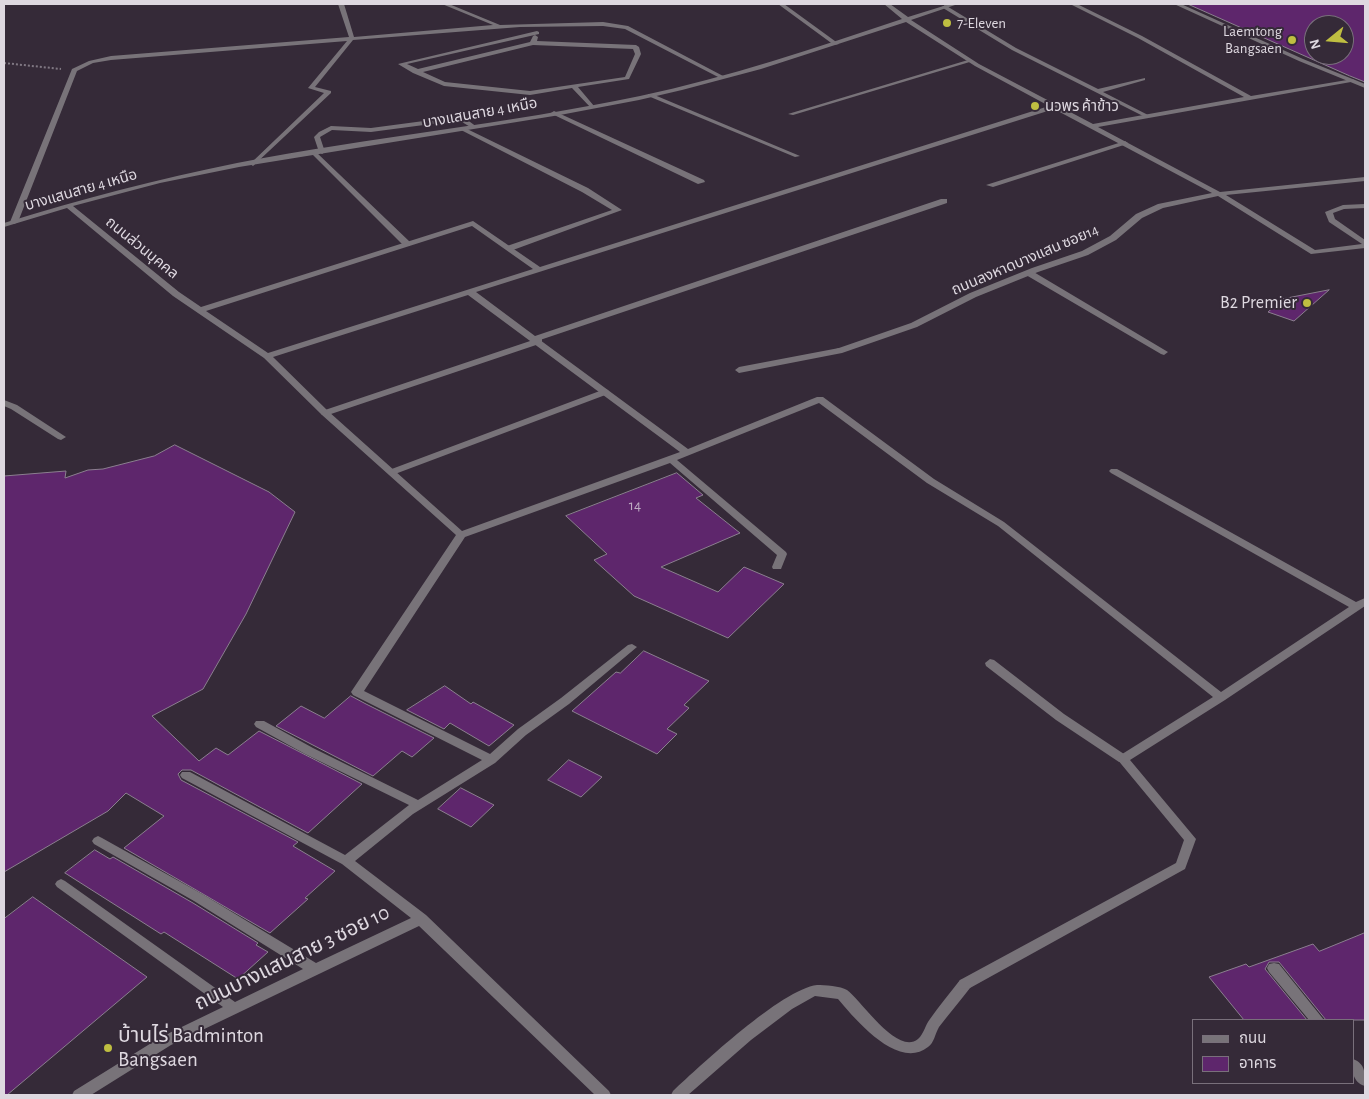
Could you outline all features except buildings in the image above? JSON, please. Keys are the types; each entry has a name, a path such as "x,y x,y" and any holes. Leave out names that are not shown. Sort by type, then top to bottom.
{"street":[{"path":"341,4 352,38"},
{"path":"445,4 502,26"},
{"path":"781,4 836,44"},
{"path":"887,4 906,19 970,61 1218,194 1314,252 1365,244"},
{"name":"บางแสนสาย 4 เหนือ","path":"4,225 156,181 650,96 836,44 955,4"},
{"path":"1073,4 1140,37 1249,97"},
{"path":"1177,4 1365,86"},
{"path":"945,7 1014,49 1146,116"},
{"path":"14,222 74,70 91,62 111,58 502,26 603,24 626,27 722,77"},
{"path":"533,43 540,25"},
{"path":"415,72 533,43 636,47 638,54 627,78 530,93 444,84 415,72 401,64 537,33"},
{"path":"253,164 329,92 311,88 352,38"},
{"path":"791,114 970,61"},
{"path":"1098,91 1143,79"},
{"path":"1092,126 1351,80"},
{"path":"574,87 591,106"},
{"path":"650,96 797,156"},
{"path":"267,356 1055,106"},
{"path":"554,113 701,182"},
{"path":"408,244 318,153 317,137 331,128 371,130 454,119 464,120 474,127"},
{"path":"463,129 585,190 618,210 510,248"},
{"path":"990,185 1126,144"},
{"name":"ถนนลงหาดบางแสน ซอย14","path":"739,370 839,351 914,325 973,295 1085,253 1113,238 1139,216 1161,206 1218,194 1365,179"},
{"path":"325,414 944,201"},
{"name":"ถนนส่วนบุคคล","path":"68,206 176,294 267,356 325,414 461,535"},
{"path":"1365,206 1343,207 1329,212 1332,220 1365,244"},
{"path":"200,310 473,223 540,270"},
{"path":"1029,273 1164,352"},
{"path":"470,292 687,453"},
{"path":"392,472 606,392"},
{"path":"491,760 356,692 461,535 687,453 820,399 942,490 970,508 1001,524 1221,697"},
{"path":"4,403 14,407 61,437"},
{"path":"671,459 782,554 776,567"},
{"path":"1114,471 1361,604 1221,697 1123,759"},
{"path":"346,860 419,805 491,760 522,732 565,701 632,646"},
{"path":"678,1095 715,1061 796,999 814,991 842,994 875,1031 904,1047 921,1044 965,984 1181,866 1190,839 1123,759 1060,717 990,663"},
{"path":"260,724 309,751 419,805"},
{"path":"186,775 346,860 421,919 604,1095"},
{"path":"98,841 199,898 314,969"},
{"path":"61,884 234,1008"},
{"name":"ถนนบางแสนสาย 3 ซอย 10","path":"78,1095 166,1041 421,919"},
{"path":"1274,968 1316,1019"},
{"path":"1354,1065 1365,1080"}],"path":[{"path":"4,63 74,70"}],"place":[{"name":"7-Eleven","path":"947,23"},
{"name":"Laemtong Bangsaen","path":"1292,40"},
{"name":"นวพร ค้าข้าว","path":"1035,106"},
{"name":"B2 Premier","path":"1307,303"},
{"name":"บ้านไร่ Badminton Bangsaen","path":"108,1048"}]}
